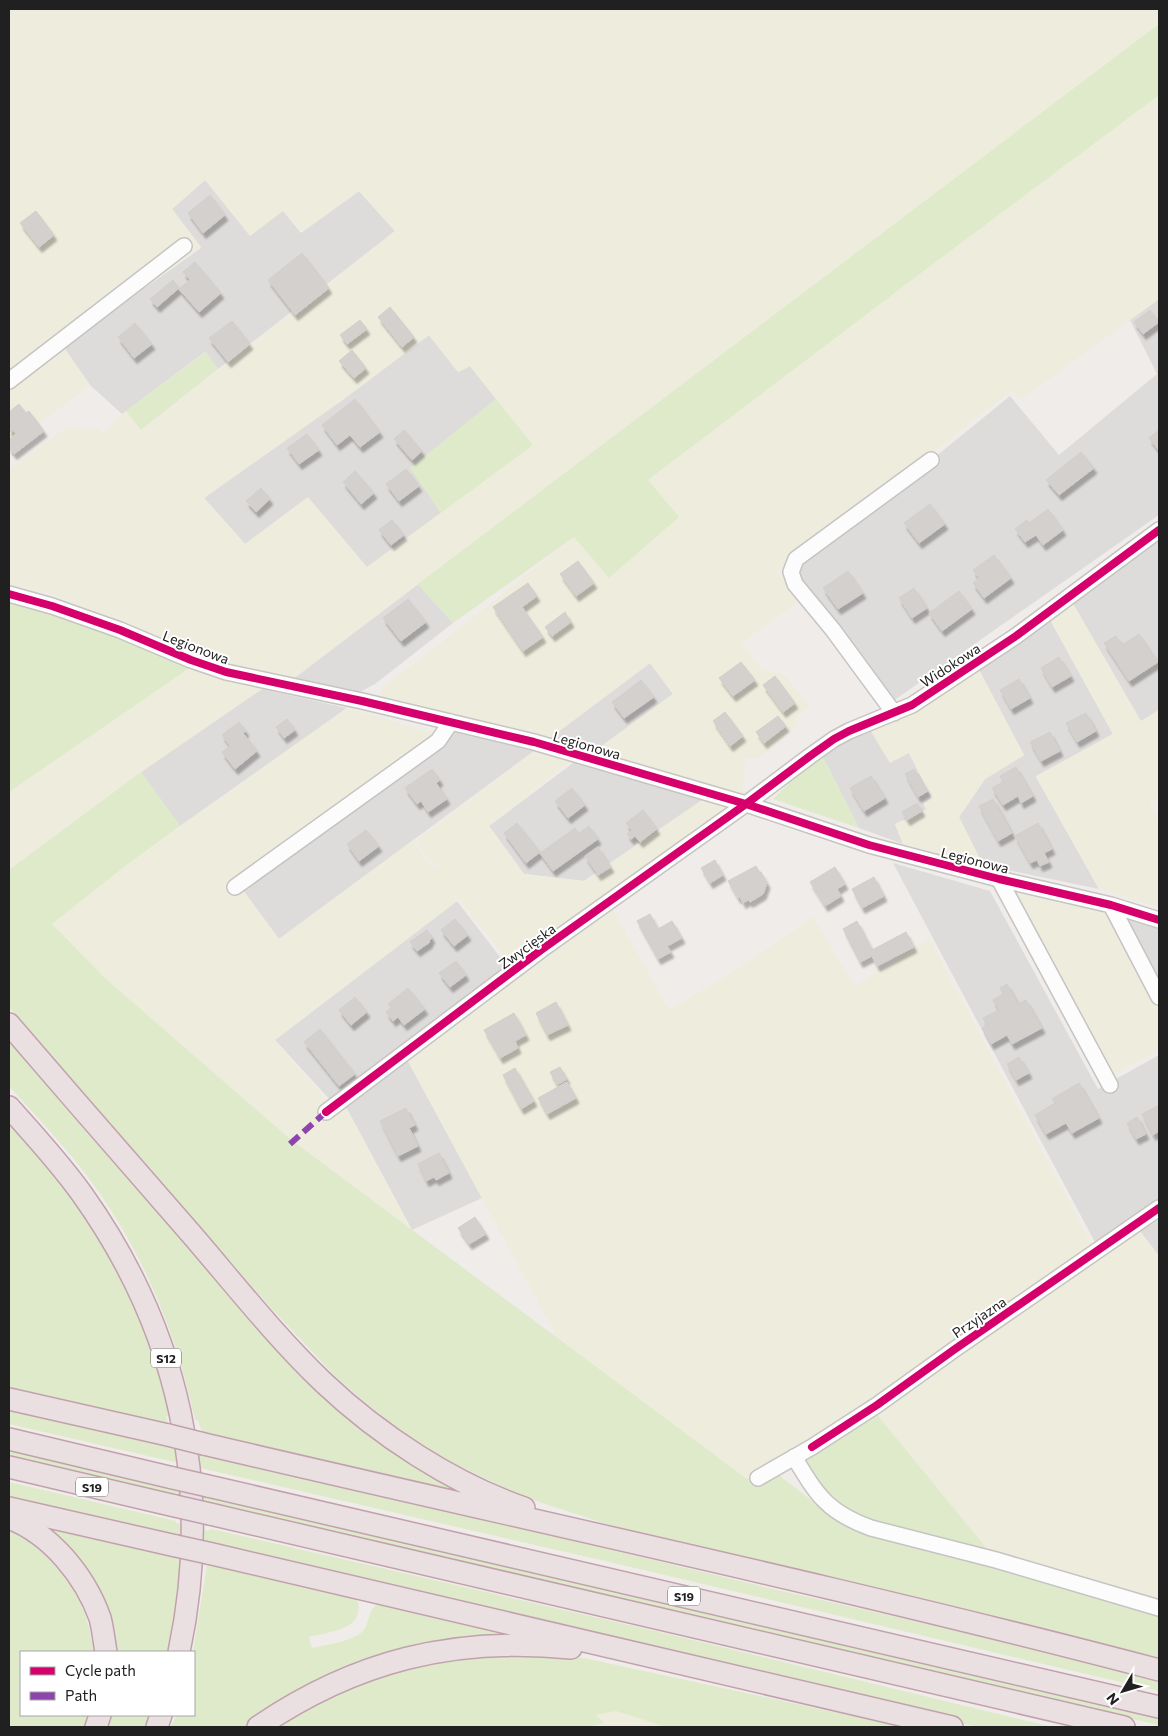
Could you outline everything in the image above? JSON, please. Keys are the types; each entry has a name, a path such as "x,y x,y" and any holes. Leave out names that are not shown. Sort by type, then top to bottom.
{"highway":[{"path":"9,1024 299,1357 323,1382 362,1416 408,1450 511,1504 613,1537"},
{"name":"S12","path":"9,1108 74,1182 104,1226 139,1289 168,1363 184,1426 192,1501 191,1570 179,1651"},
{"path":"9,1399 992,1626 1159,1670"},
{"name":"S19","path":"9,1439 1159,1707"},
{"name":"S19","path":"9,1467 1124,1727"},
{"path":"9,1508 658,1657 952,1727"},
{"path":"9,1518 42,1537 64,1556 79,1577 100,1618 106,1651"},
{"path":"258,1727 293,1704 344,1680 378,1666 432,1652 472,1647 529,1645 658,1657"}],"street":[{"path":"9,381 184,246"},
{"path":"894,713 833,630 795,584 791,572 796,560 931,460"},
{"name":"Widokowa","path":"746,804 834,739 912,705 1016,636 1159,530"},
{"name":"Legionowa","path":"9,594 52,606 120,630 190,660 226,672 362,701 534,742 746,804 815,829 869,845 999,880 1111,905 1159,920"},
{"path":"235,887 438,741 451,722"},
{"name":"Zwycięska","path":"326,1112 541,950 746,804"},
{"path":"999,880 1110,1085"},
{"path":"1111,905 1159,997"},
{"name":"Przyjazna","path":"758,1478 877,1406 955,1349 1159,1208"},
{"path":"794,1457 814,1490 825,1503 837,1513 854,1522 996,1560 1159,1608"}],"shaded area":[{"path":"9,9 1159,9 1159,24 293,679 234,666 45,592 9,585 9,469 66,428 98,429 103,433 126,411 142,430 395,231 359,191 302,232 283,211 250,236 205,180 172,209 201,247 63,346 90,385 9,447","holes":["429,335 458,372 470,366 533,445 367,567 308,497 245,544 204,498 344,399"]},
{"path":"1159,95 1159,299 1020,400 1012,391 777,571 801,600 741,643 762,669 784,674 809,706 794,719 800,723 758,759 745,757 743,793 592,753 673,694 650,663 546,741 381,698 381,688 574,537 610,578 648,480"},
{"path":"205,180 283,211 301,233 359,191 395,231 218,369 205,352 122,414 90,385 62,347 201,248 172,209"},
{"path":"1159,299 1159,515 893,701 795,571 1010,396 1059,455 1157,374 1130,320"},
{"path":"429,335 458,372 470,366 496,399 411,468 441,513 367,568 245,544 204,498 345,398"},
{"path":"1159,540 1159,710 1141,722 1072,602"},
{"path":"418,584 453,623 375,684 358,693 293,679"},
{"path":"1072,602 1141,721 1159,710 1159,797 1149,803 1159,822 1159,907 1099,889 1036,776 1113,734 1049,618"},
{"path":"1049,618 1113,734 1036,777 1099,889 983,865 959,817 985,779 1024,755 978,668"},
{"path":"650,663 673,694 592,753 546,741"},
{"path":"191,667 262,689 141,772 9,870 9,792"},
{"path":"978,668 1024,755 985,779 959,817 983,865 903,844 895,824 927,810 923,804 932,798 909,753 890,763 869,728"},
{"path":"262,689 347,708 180,826 141,772"},
{"path":"347,708 437,734 242,889 279,939 412,841 434,869 489,826 524,874 584,881 708,796 735,806 512,968 440,877 457,901 275,1040 332,1107 342,1100 412,1230 290,1139 106,979 52,924 129,863"},
{"path":"869,728 909,753 932,799 927,809 895,824 903,844 859,828 821,753"},
{"path":"445,730 534,751 279,939 242,889"},
{"path":"536,750 574,759 435,867 415,841"},
{"path":"577,760 708,796 584,881 524,874 489,826"},
{"path":"893,863 990,891 1098,1089 1159,1055 1159,1201 1097,1246"},
{"path":"995,889 1107,912 1159,1007 1159,1050 1099,1082"},
{"path":"457,901 510,970 333,1103 275,1040"},
{"path":"613,910 669,1010 744,965 813,917 855,987 929,939 1096,1252 1135,1225 1159,1256 1159,1608 996,1560 874,1411 877,1405 747,1479 558,1339 404,1054"},
{"path":"1123,917 1159,929 1159,984"},
{"path":"407,1059 482,1198 412,1230 345,1105"},
{"path":"1159,1220 1159,1256 1140,1231"},
{"path":"616,1711 666,1727 587,1727 604,1723 595,1715"}],"green space":[{"path":"1159,24 1159,95 648,480 679,517 609,578 574,537 453,623 418,584"},
{"path":"206,352 218,369 141,430 126,411"},
{"path":"496,399 533,445 441,513 410,468"},
{"path":"9,601 105,632 191,667 9,792"},
{"path":"821,753 859,828 773,799"},
{"path":"141,772 180,826 129,863 52,924 106,979 290,1139 747,1479 768,1467 836,1519 1159,1608 1159,1661 1085,1640 619,1528 524,1497 451,1462 392,1425 336,1377 188,1215 9,1007 9,870"},
{"path":"9,1034 280,1346 482,1501 203,1435 198,1420 195,1420 178,1354 166,1321 139,1259 104,1200 84,1172 9,1086"},
{"path":"9,1123 63,1185 104,1245 139,1315 157,1361 170,1416 166,1416 169,1428 9,1390"},
{"path":"9,1405 777,1590 1158,1676 1159,1691 9,1424"},
{"path":"874,1411 990,1553 863,1519 844,1510 818,1485 805,1461 809,1456"},
{"path":"9,1448 1159,1717 1159,1725 342,1533 224,1508 9,1457"},
{"path":"9,1482 176,1521 176,1523 209,1531 210,1529 220,1531 651,1630 1052,1727 977,1727 9,1499"},
{"path":"40,1522 182,1558 168,1651 111,1651"},
{"path":"9,1528 43,1552 67,1580 77,1595 84,1612 94,1651 20,1651 20,1716 89,1716 85,1727 9,1727"},
{"path":"207,1564 354,1597 357,1600 358,1612 352,1623 339,1630 309,1637 312,1648 339,1642 360,1634 366,1627 373,1608 379,1603 520,1635 469,1641 270,1710 246,1727 171,1727 176,1716 195,1716 195,1651 193,1651"},
{"path":"524,1653 584,1658 902,1727 666,1727 616,1711 596,1715 604,1723 587,1727 273,1727 322,1698 386,1672 452,1657"},
{"path":"106,1716 150,1716 146,1727 102,1727"}],"building":[{"path":"210,195 225,215 203,233 188,213"},
{"path":"36,211 54,235 39,247 20,223"},
{"path":"302,253 329,288 295,315 268,280"},
{"path":"195,262 221,293 199,312 179,289 190,280 183,272"},
{"path":"173,280 179,288 157,307 150,299"},
{"path":"390,307 414,337 402,347 378,317"},
{"path":"1150,310 1159,322 1143,334 1134,322"},
{"path":"360,320 367,329 347,344 340,335"},
{"path":"232,321 250,344 228,362 209,338"},
{"path":"135,323 152,344 134,358 118,337"},
{"path":"352,350 366,368 354,378 339,361"},
{"path":"355,399 380,432 360,447 350,435 337,445 322,425"},
{"path":"19,404 26,413 29,411 44,431 14,454 9,448 9,440 16,434 13,430 10,432 9,430 9,412"},
{"path":"404,430 422,451 412,460 394,439"},
{"path":"1159,430 1159,451 1149,438"},
{"path":"307,434 319,450 299,464 287,448"},
{"path":"1081,452 1094,468 1059,495 1046,480"},
{"path":"406,469 419,486 399,501 386,484"},
{"path":"355,471 374,493 361,504 343,482"},
{"path":"261,488 270,499 256,512 246,501"},
{"path":"930,504 945,524 919,543 904,523"},
{"path":"1048,509 1063,530 1043,545 1036,535 1025,542 1015,529 1027,520 1029,523"},
{"path":"392,520 404,535 391,545 379,530"},
{"path":"994,555 1011,578 984,598 973,583 979,578 973,570"},
{"path":"578,561 594,583 576,596 560,574"},
{"path":"848,571 863,593 838,609 823,588"},
{"path":"528,583 537,596 522,607 543,637 523,651 493,607"},
{"path":"914,588 927,608 912,618 899,598"},
{"path":"959,591 972,609 942,631 929,613"},
{"path":"408,599 426,622 401,641 383,618"},
{"path":"565,612 571,622 552,636 545,627"},
{"path":"1139,634 1158,662 1129,681 1104,643 1116,636 1122,645"},
{"path":"1059,657 1071,676 1052,687 1041,668"},
{"path":"741,662 755,680 733,696 719,678"},
{"path":"775,676 795,703 783,712 763,685"},
{"path":"1019,679 1030,698 1011,709 1000,690"},
{"path":"641,680 654,697 624,718 612,702"},
{"path":"725,712 743,736 730,746 713,721"},
{"path":"1086,713 1096,731 1077,742 1066,723"},
{"path":"778,716 786,726 764,743 756,732"},
{"path":"287,719 295,730 284,738 276,727"},
{"path":"239,722 246,731 243,733 257,751 235,769 222,752 230,746 222,735"},
{"path":"1050,732 1060,751 1041,761 1030,742"},
{"path":"1016,767 1033,796 1021,803 1018,796 1003,805 992,788 1003,782 1000,776"},
{"path":"432,769 440,780 436,783 447,799 428,812 421,801 417,804 405,788"},
{"path":"914,769 928,791 918,797 905,774"},
{"path":"871,776 885,798 864,811 850,788"},
{"path":"572,788 585,805 568,818 555,801"},
{"path":"993,799 1012,833 998,841 979,806"},
{"path":"917,803 922,811 907,820 902,812"},
{"path":"643,810 657,829 640,842 635,836 631,839 627,834 632,831 626,823"},
{"path":"517,823 540,852 526,863 504,833"},
{"path":"1038,823 1052,849 1044,853 1049,862 1040,866 1037,860 1030,863 1015,836"},
{"path":"589,826 598,839 553,871 540,853 575,828 579,833"},
{"path":"366,830 379,846 359,861 347,844"},
{"path":"598,847 611,867 598,875 585,856"},
{"path":"715,860 723,875 710,883 701,868"},
{"path":"756,866 767,883 763,894 750,902 748,900 743,903 728,881"},
{"path":"835,867 845,884 837,889 841,896 825,906 810,882"},
{"path":"874,877 884,896 862,908 852,889"},
{"path":"650,914 658,929 672,921 682,938 667,946 671,952 658,959 637,921"},
{"path":"455,919 468,935 454,946 441,930"},
{"path":"857,921 872,950 906,932 914,947 877,966 872,956 860,962 843,929"},
{"path":"427,930 432,938 430,942 417,951 410,942"},
{"path":"456,961 466,975 450,987 439,973"},
{"path":"1007,984 1018,1004 1026,1000 1042,1028 1012,1044 1007,1035 991,1044 982,1028 987,1025 983,1018 999,1010 993,1000 1003,994 1000,988"},
{"path":"408,988 425,1009 404,1025 398,1017 393,1021 386,1012 391,1008 388,1004"},
{"path":"355,997 367,1012 351,1025 339,1010"},
{"path":"556,1002 568,1025 547,1035 536,1013"},
{"path":"514,1013 526,1035 515,1041 518,1048 500,1058 484,1030"},
{"path":"320,1029 355,1074 339,1086 304,1042"},
{"path":"1019,1057 1029,1073 1016,1080 1007,1064"},
{"path":"560,1067 567,1079 557,1085 550,1072"},
{"path":"515,1068 534,1101 521,1109 503,1075"},
{"path":"567,1082 576,1098 547,1114 538,1098"},
{"path":"1079,1083 1099,1118 1072,1133 1066,1123 1046,1134 1035,1115 1055,1103 1052,1099"},
{"path":"1159,1105 1159,1131 1153,1135 1142,1114"},
{"path":"406,1108 415,1125 409,1128 418,1146 398,1156 380,1121"},
{"path":"1137,1117 1146,1134 1136,1139 1127,1123"},
{"path":"439,1153 449,1173 436,1180 434,1177 426,1181 418,1164"},
{"path":"475,1217 486,1234 469,1244 458,1228"}],"marked path":[{"path":"290,1144 326,1112"}],"cycle path":[{"path":"326,1112 541,950 834,739 912,705 1016,636 1159,530"},
{"path":"9,594 52,606 120,630 191,660 226,672 362,701 534,742 746,804 869,845 999,879 1111,905 1159,920"},
{"path":"812,1447 877,1405 1159,1208"}]}
